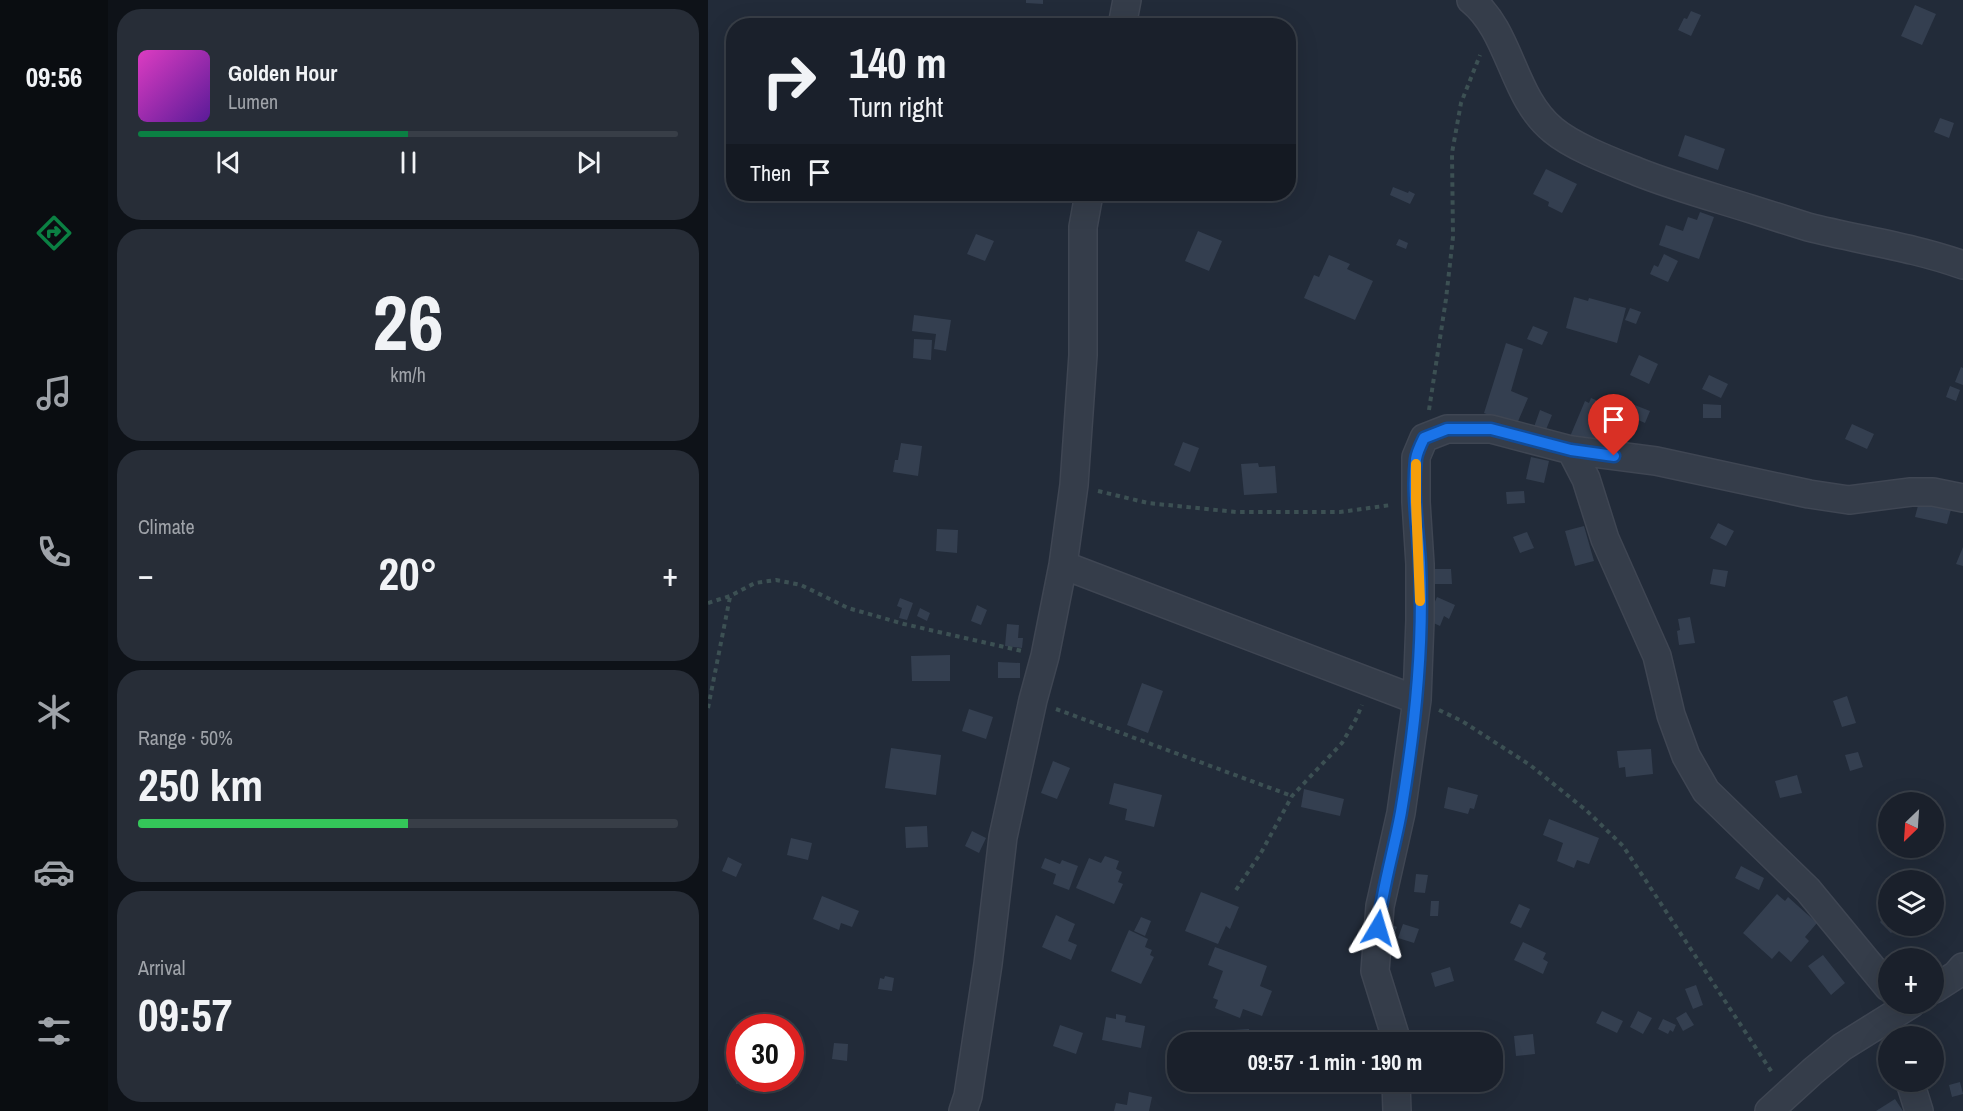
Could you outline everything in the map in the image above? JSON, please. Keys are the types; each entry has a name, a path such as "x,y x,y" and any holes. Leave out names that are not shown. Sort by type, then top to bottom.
{"street":[{"path":"1124,18 1128,0"},
{"path":"1472,0 1482,9 1493,25 1511,66 1542,121 1555,132 1608,160 1677,187 1809,227 1915,250 1963,265"},
{"path":"963,1111 968,1096 988,964 1003,837 1045,656 1063,565 1074,485 1083,355 1083,227 1088,201"},
{"path":"1394,1032 1375,971 1380,906 1401,813 1416,700 1420,598 1416,457 1424,438 1447,429 1491,429 1571,450 1656,461 1809,494 1850,500 1911,492 1933,492 1963,498"},
{"path":"1571,450 1586,479 1605,539 1657,656 1671,715 1686,756 1706,791 1808,890 1878,975"},
{"path":"1063,565 1416,700"},
{"path":"1944,983 1963,967"},
{"path":"1778,1103 1842,1047 1901,1014"},
{"path":"1396,1092 1397,1111"},
{"path":"1913,1092 1919,1111"}],"path":[{"path":"1424,438 1440,343 1453,237 1452,153 1461,103 1493,25"},
{"path":"1074,485 1148,503 1236,512 1340,512 1416,502"},
{"path":"708,603 730,596 755,583 776,580 801,585 848,608 893,621 1045,656"},
{"path":"708,708 730,596"},
{"path":"1236,890 1262,851 1292,796 1342,743 1356,719 1371,682"},
{"path":"1033,700 1292,796"},
{"path":"1416,700 1462,721 1530,765 1587,811 1623,846 1778,1103"}],"building":[{"path":"1026,0 1043,0 1043,4 1026,3"},
{"path":"1915,5 1936,14 1922,45 1901,36"},
{"path":"1691,11 1701,15 1691,36 1678,30 1684,18 1687,19"},
{"path":"1940,118 1954,123 1949,138 1934,132"},
{"path":"1685,135 1725,149 1718,170 1678,156"},
{"path":"1546,169 1577,184 1562,213 1548,206 1549,202 1533,194"},
{"path":"1393,187 1415,194 1410,204 1390,195"},
{"path":"1700,212 1714,217 1699,259 1659,245 1666,225 1683,231 1688,217 1697,220"},
{"path":"1198,231 1222,241 1209,271 1185,261"},
{"path":"976,234 994,241 985,261 967,254"},
{"path":"1399,239 1408,243 1406,249 1396,245"},
{"path":"1664,254 1678,261 1668,282 1650,274 1654,265 1658,267"},
{"path":"1329,255 1350,264 1347,269 1373,281 1355,320 1304,298 1314,275 1319,277"},
{"path":"1574,297 1588,301 1589,298 1626,308 1617,343 1566,328"},
{"path":"1630,308 1641,312 1636,324 1625,320"},
{"path":"914,315 951,320 946,351 934,349 936,334 912,331"},
{"path":"1533,326 1548,332 1542,345 1527,339"},
{"path":"914,339 932,340 931,360 913,358"},
{"path":"1506,343 1523,349 1511,391 1528,398 1516,426 1484,413"},
{"path":"1639,355 1658,364 1649,384 1630,375"},
{"path":"1961,367 1963,368 1963,385 1955,382"},
{"path":"1709,375 1728,384 1721,398 1702,389"},
{"path":"1950,386 1960,390 1956,401 1946,397"},
{"path":"1591,398 1616,409 1600,453 1569,439 1585,401 1589,403"},
{"path":"1632,404 1650,411 1645,423 1627,415"},
{"path":"1703,404 1721,405 1721,418 1703,418"},
{"path":"1540,410 1552,415 1545,432 1534,427"},
{"path":"1852,424 1874,434 1867,449 1845,439"},
{"path":"1183,442 1199,448 1190,472 1174,465"},
{"path":"901,443 922,446 918,476 893,472"},
{"path":"1531,457 1549,461 1544,483 1526,479"},
{"path":"1258,463 1259,467 1275,466 1277,493 1244,495 1241,464"},
{"path":"1524,491 1525,503 1507,504 1506,492"},
{"path":"1920,498 1952,506 1947,524 1915,517"},
{"path":"1718,523 1734,531 1726,546 1710,538"},
{"path":"1584,526 1594,561 1575,566 1565,531"},
{"path":"937,529 958,530 957,553 936,551"},
{"path":"1527,532 1534,548 1520,553 1513,537"},
{"path":"1963,547 1963,566 1956,564"},
{"path":"1433,569 1451,569 1452,584 1434,584"},
{"path":"1713,569 1728,571 1725,587 1710,584"},
{"path":"1437,597 1455,605 1449,619 1444,616 1440,626 1427,620"},
{"path":"900,598 913,603 907,620 899,618 902,608 897,606"},
{"path":"977,605 987,610 981,625 971,621"},
{"path":"920,608 930,613 927,621 917,616"},
{"path":"1690,617 1695,643 1679,645 1678,619"},
{"path":"1007,624 1019,625 1018,638 1023,638 1022,648 1005,646"},
{"path":"950,655 950,681 912,681 911,656"},
{"path":"998,662 1020,663 1020,678 998,678"},
{"path":"1142,683 1163,691 1148,733 1127,725"},
{"path":"1847,696 1856,723 1842,727 1833,701"},
{"path":"969,709 993,717 986,739 962,731"},
{"path":"891,748 941,755 936,795 885,788"},
{"path":"1651,749 1653,774 1626,777 1625,767 1619,768 1617,751"},
{"path":"1858,752 1863,767 1850,771 1845,755"},
{"path":"1053,761 1070,768 1057,799 1041,793"},
{"path":"1797,775 1802,793 1780,798 1775,781"},
{"path":"1114,783 1162,795 1154,827 1125,820 1127,809 1109,804"},
{"path":"1448,787 1478,795 1474,809 1470,808 1468,814 1444,808"},
{"path":"1304,789 1344,799 1340,816 1301,807"},
{"path":"1549,819 1599,838 1589,864 1577,860 1574,868 1557,861 1563,843 1543,835"},
{"path":"927,826 928,847 906,848 905,827"},
{"path":"972,831 986,838 979,853 965,846"},
{"path":"791,838 812,843 808,860 787,855"},
{"path":"1105,856 1119,861 1116,869 1122,872 1118,882 1123,884 1114,904 1076,888 1089,858 1101,863"},
{"path":"728,857 742,864 736,877 722,871"},
{"path":"1045,858 1060,864 1062,860 1078,866 1069,890 1053,884 1056,874 1041,868"},
{"path":"1741,866 1764,878 1759,890 1735,878"},
{"path":"1416,874 1428,875 1425,893 1414,892"},
{"path":"1201,892 1239,907 1230,929 1226,926 1218,944 1185,931"},
{"path":"1777,894 1785,901 1788,897 1817,923 1805,937 1809,941 1791,962 1779,951 1772,959 1743,933"},
{"path":"822,896 859,911 852,927 841,923 839,930 813,919"},
{"path":"1431,901 1439,901 1438,916 1430,916"},
{"path":"1519,904 1530,909 1521,928 1510,923"},
{"path":"1056,915 1075,924 1068,941 1077,945 1071,960 1042,947"},
{"path":"1141,917 1151,921 1145,936 1134,931"},
{"path":"1386,922 1397,927 1393,937 1382,932"},
{"path":"1403,924 1419,929 1414,943 1398,938"},
{"path":"1129,930 1148,939 1145,947 1152,950 1150,955 1154,957 1141,984 1111,971"},
{"path":"1523,942 1546,953 1543,959 1548,962 1543,974 1514,960"},
{"path":"1215,947 1267,966 1260,986 1272,991 1262,1016 1243,1009 1240,1018 1215,1008 1218,1000 1213,998 1223,971 1208,965"},
{"path":"1823,955 1845,983 1831,995 1808,966"},
{"path":"1450,967 1454,981 1435,987 1431,973"},
{"path":"885,976 894,978 892,991 878,989 880,978 884,979"},
{"path":"1696,985 1703,1005 1693,1009 1685,989"},
{"path":"1602,1011 1623,1021 1617,1033 1596,1023"},
{"path":"1638,1011 1652,1018 1643,1034 1630,1027"},
{"path":"1686,1012 1694,1025 1683,1031 1676,1018"},
{"path":"1116,1014 1126,1016 1125,1022 1145,1026 1141,1048 1102,1040 1106,1017 1116,1019"},
{"path":"1663,1019 1676,1025 1673,1032 1670,1030 1668,1034 1658,1029"},
{"path":"1060,1025 1083,1033 1076,1054 1053,1046"},
{"path":"1249,1029 1249,1032 1217,1032"},
{"path":"1533,1034 1535,1054 1516,1056 1514,1036"},
{"path":"834,1043 848,1044 847,1061 832,1059"},
{"path":"1960,1082 1963,1094 1952,1097 1949,1085"},
{"path":"1129,1092 1152,1097 1149,1111 1114,1111 1116,1103 1127,1105"},
{"path":"1895,1099 1903,1111 1876,1111"}],"slow traffic":[{"path":"1416,464 1420,601"}],"route":[{"path":"1378,928 1380,906 1401,813 1416,700 1420,620 1416,457 1424,438 1447,429 1491,429 1571,450 1614,456"}]}
